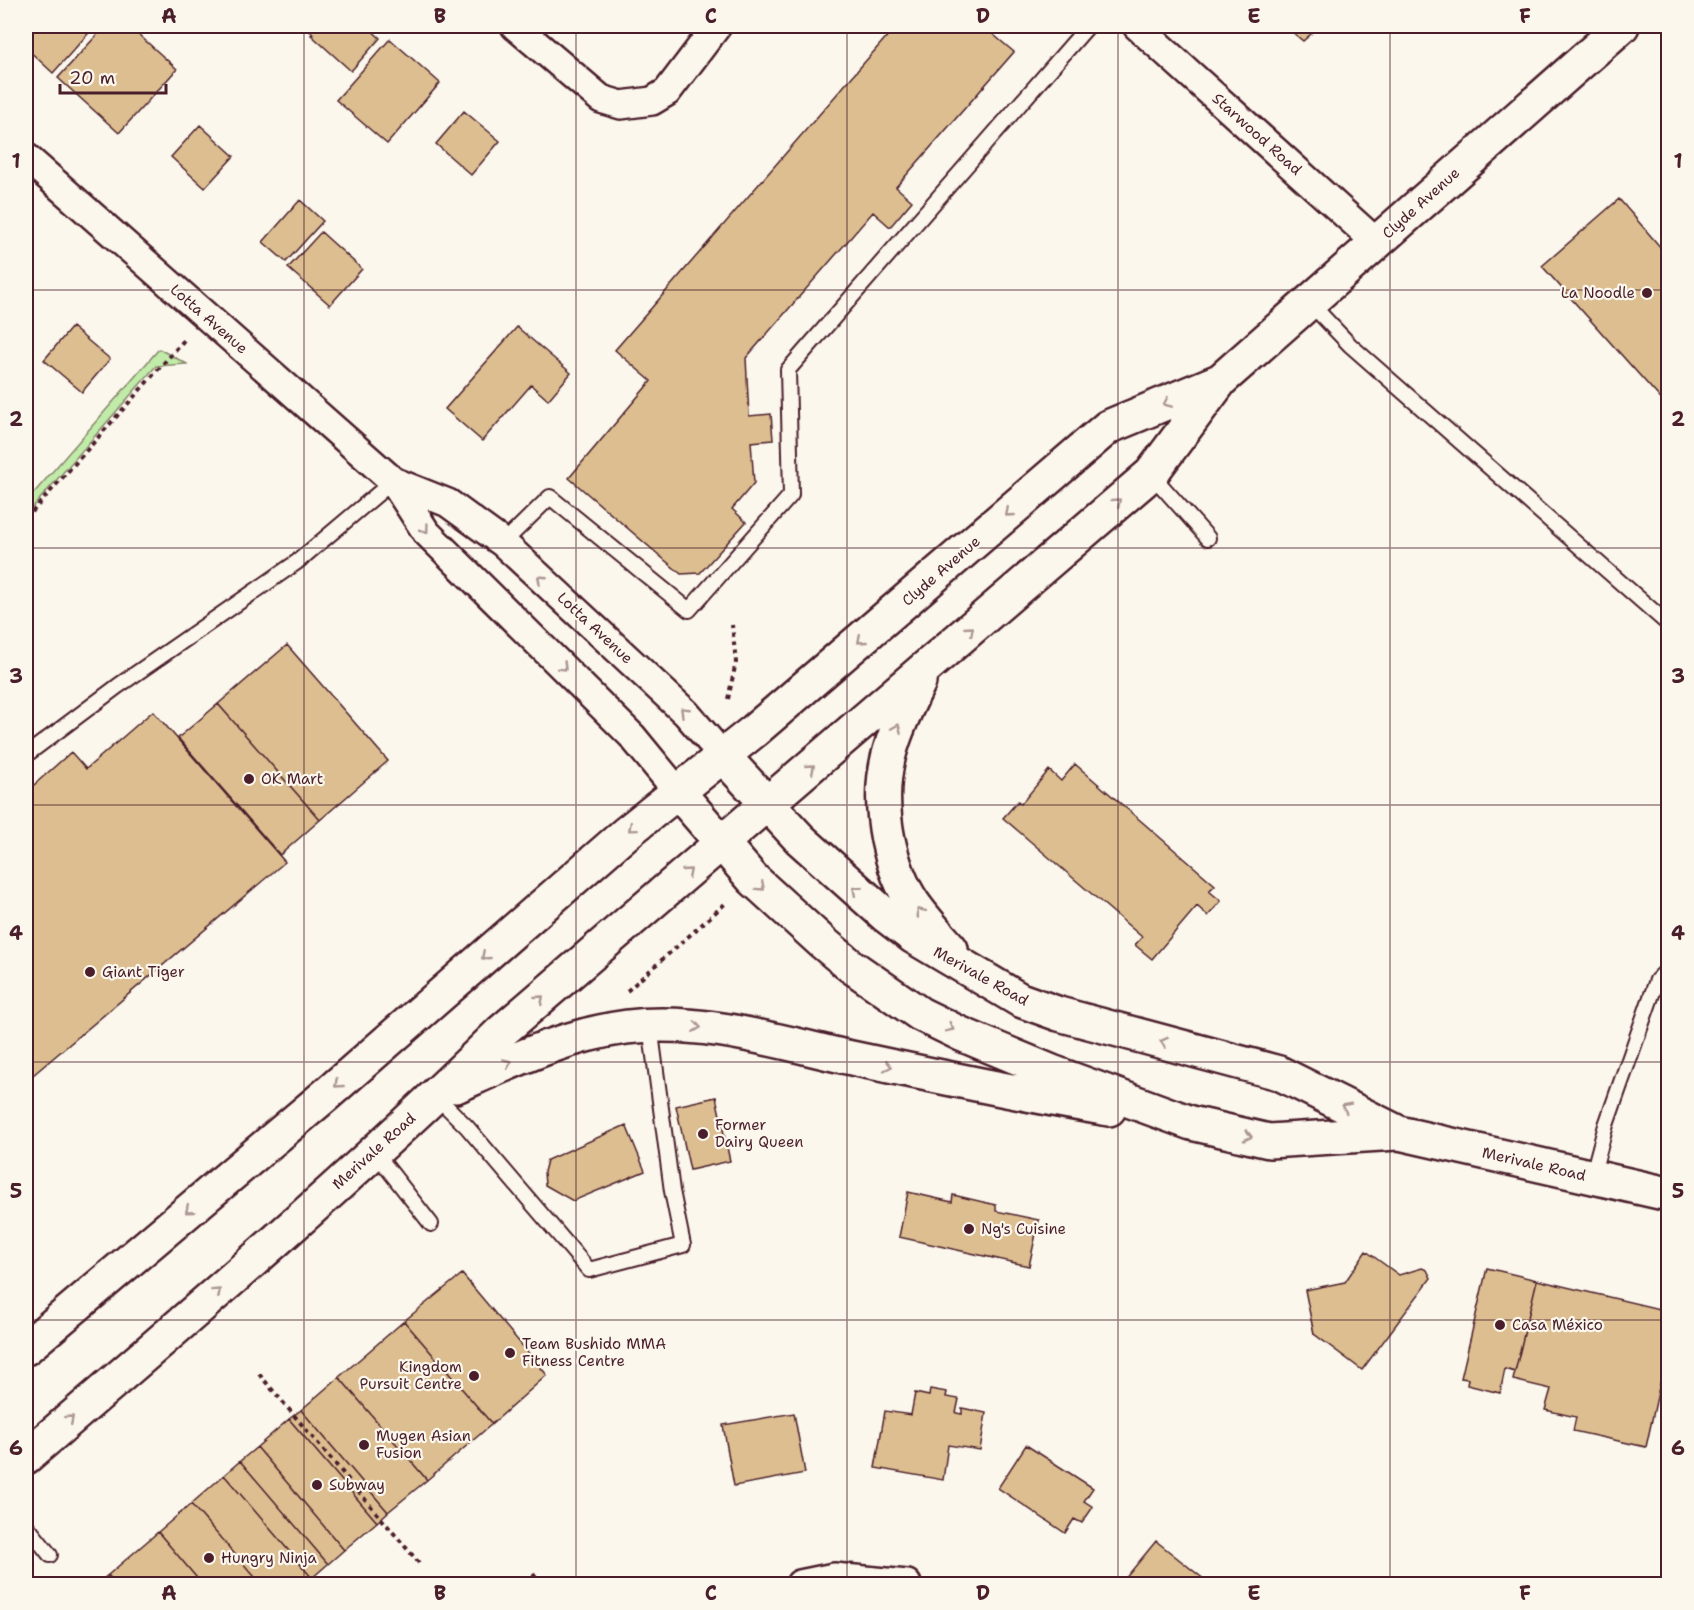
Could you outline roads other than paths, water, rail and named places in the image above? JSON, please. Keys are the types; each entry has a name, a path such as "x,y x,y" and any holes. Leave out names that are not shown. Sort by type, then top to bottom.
{"main road":[{"name":"Clyde Avenue","path":"721,844 1150,474 1221,380 1622,26"},
{"name":"Clyde Avenue","path":"678,792 1108,427 1221,380"},
{"path":"926,669 895,730 889,750 882,790 886,830 900,881 914,904 971,974"},
{"name":"Merivale Road","path":"723,756 767,806 847,883 885,915 914,938 971,974 1020,1000 1059,1014 1279,1073 1399,1133 1668,1194"},
{"name":"Merivale Road","path":"678,792 753,879 820,941 860,973 921,1014 1052,1072 1191,1123 1269,1141 1399,1133"},
{"path":"26,1348 327,1094 625,834 678,792"},
{"name":"Merivale Road","path":"26,1457 179,1326 436,1096 501,1032 721,844"},
{"path":"436,1096 571,1039 621,1028 690,1026 1026,1095 1191,1123"}],"street":[{"path":"515,26 601,99 621,105 651,101 667,92 717,26"},
{"name":"Starwood Road","path":"1137,26 1377,243"},
{"name":"Lotta Avenue","path":"26,157 393,480 426,532 632,736 678,792"},
{"name":"Lotta Avenue","path":"393,480 448,503 503,543 686,713 723,756"},
{"path":"800,1584 834,1577 908,1584"}],"lane":[{"path":"503,543 550,497 689,610 791,495 788,370 1088,26"},
{"path":"1309,302 1350,345 1668,624"},
{"path":"1150,474 1208,538"},
{"path":"26,755 118,686 297,562 393,480"},
{"path":"1593,1177 1606,1125 1658,980 1668,969"},
{"path":"436,1096 467,1127 589,1270 683,1245 672,1191 650,1026"},
{"path":"374,1151 430,1224"},
{"path":"26,1525 50,1555"}],"place":[{"name":"La Noodle","path":"1647,293"},
{"name":"OK Mart","path":"249,779"},
{"name":"Giant Tiger","path":"90,972"},
{"name":"Former Dairy Queen","path":"703,1134"},
{"name":"Ng's Cuisine","path":"969,1229"},
{"name":"Casa México","path":"1500,1325"},
{"name":"Team Bushido MMA Fitness Centre","path":"510,1353"},
{"name":"Kingdom Pursuit Centre","path":"474,1376"},
{"name":"Mugen Asian Fusion","path":"364,1445"},
{"name":"Subway","path":"317,1485"},
{"name":"Hungry Ninja","path":"209,1558"}]}
